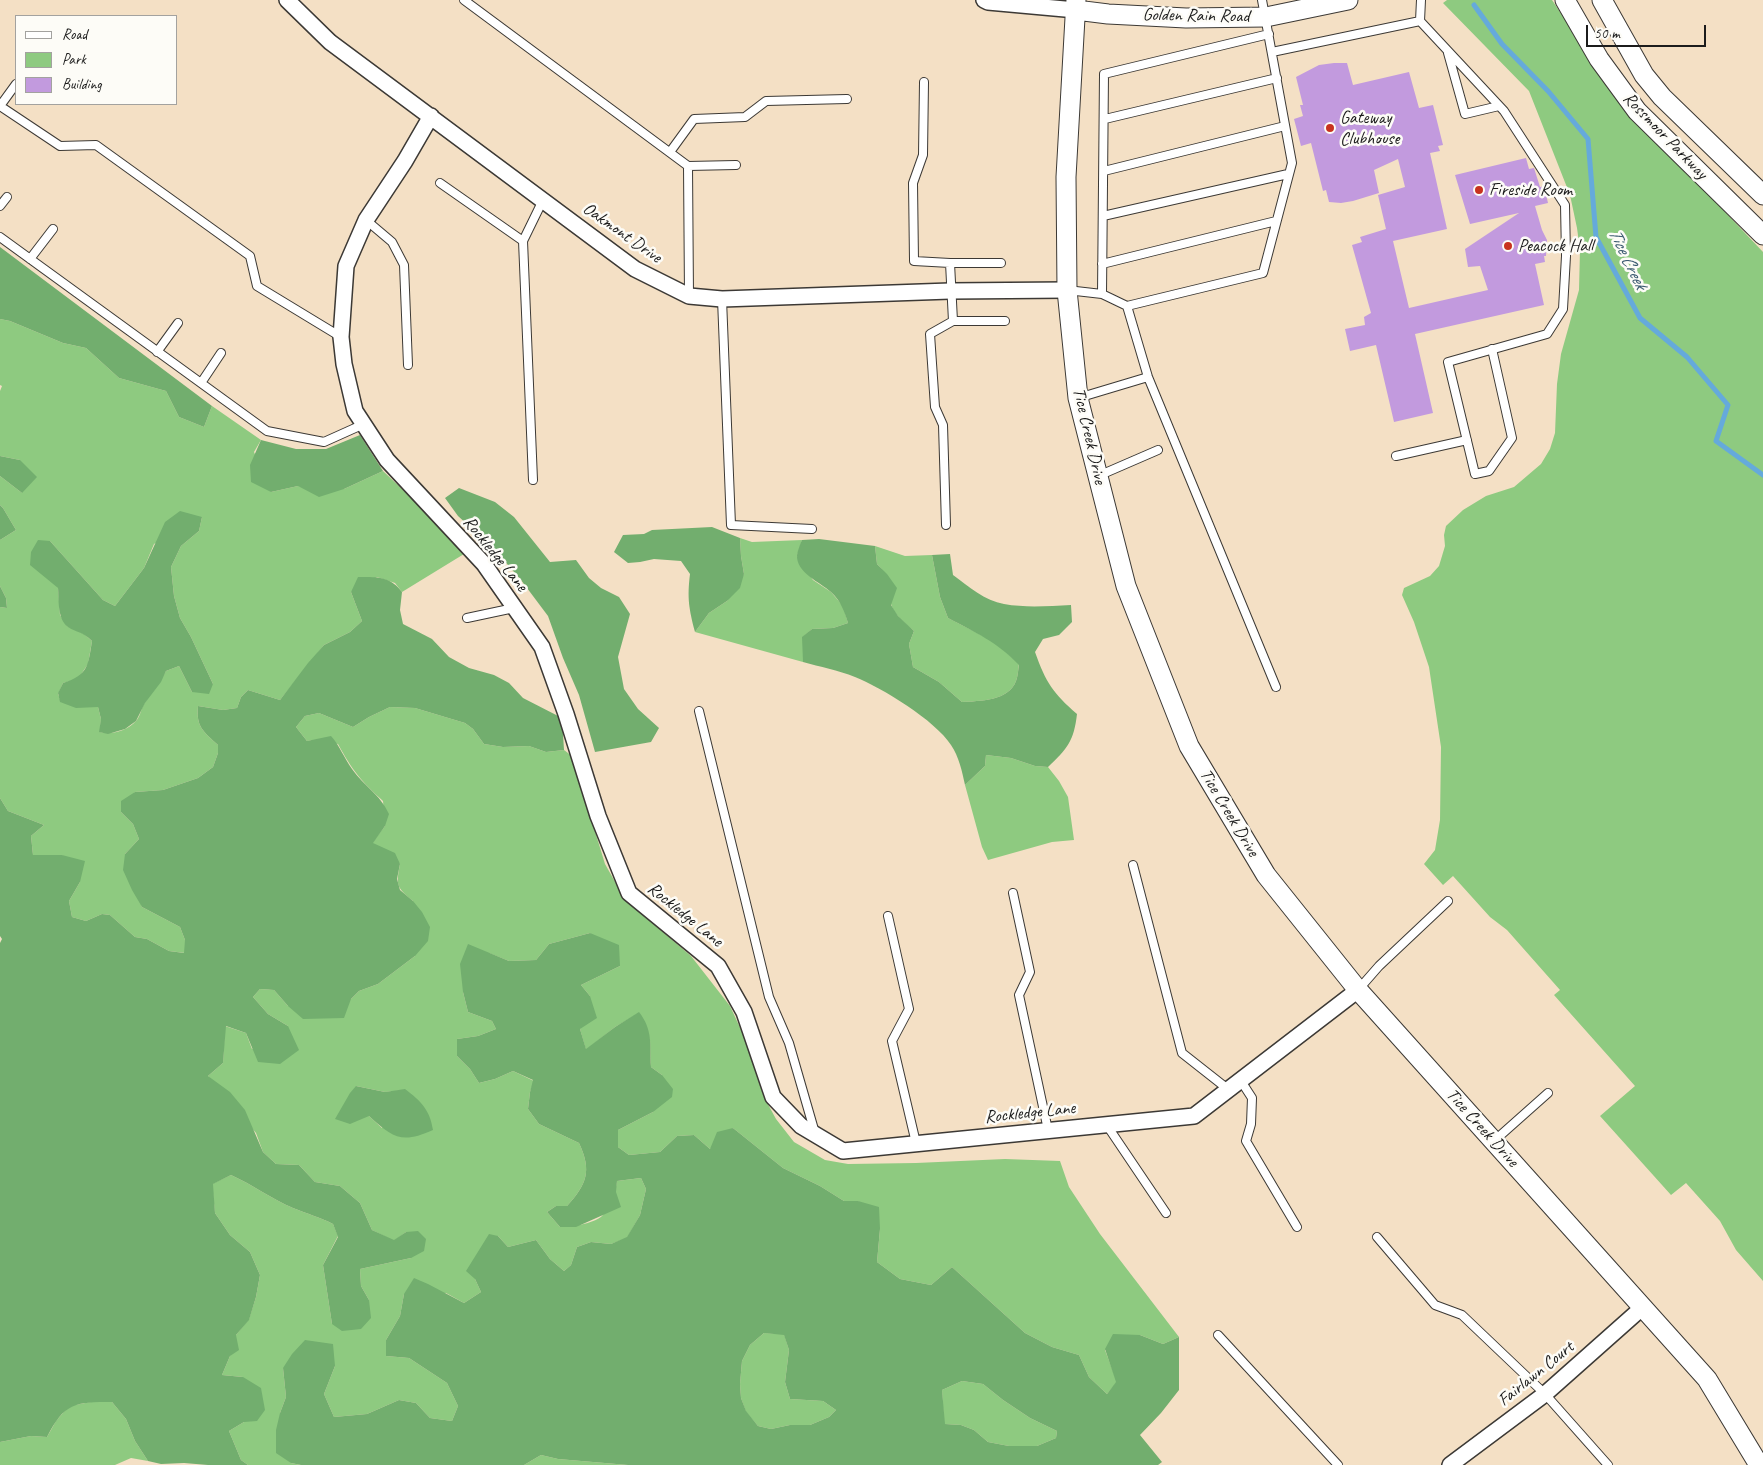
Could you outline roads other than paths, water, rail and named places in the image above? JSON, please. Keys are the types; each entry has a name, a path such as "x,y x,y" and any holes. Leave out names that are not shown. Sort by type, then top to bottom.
{"street":[{"name":"Oakmont Drive","path":"287,0 330,42 635,269 689,296 722,299 950,291 1067,290"},
{"name":"Golden Rain Road","path":"984,0 988,2 1076,5 1108,14 1186,18 1266,17 1348,0"},
{"name":"Rossmoor Parkway","path":"1565,0 1599,59 1637,111 1763,235"},
{"name":"Rossmoor Parkway","path":"1602,0 1644,75 1662,97 1763,195"},
{"name":"Tice Creek Drive","path":"1076,5 1066,177 1067,290 1078,398 1126,586 1189,746 1266,875 1358,990 1707,1379 1759,1465"},
{"name":"Rockledge Lane","path":"431,116 405,161 366,220 346,266 342,337 344,364 355,411 387,460 484,564 542,647 566,714 598,816 629,893 718,966 744,1012 773,1097 801,1126 843,1151 1194,1116 1358,990"},
{"name":"Fairlawn Court","path":"1450,1465 1545,1394 1643,1307"}],"lane":[{"path":"464,0 688,166 736,165"},
{"path":"1421,0 1420,21 1499,106 1566,205 1563,309 1547,334 1448,362 1475,474 1489,471 1512,438 1492,350"},
{"path":"1067,290 1102,294 1128,306 1263,273 1292,163 1266,17 1104,74 1102,294"},
{"path":"1272,52 1420,21"},
{"path":"1448,52 1465,114 1499,106"},
{"path":"1105,118 1277,78"},
{"path":"924,82 923,155 913,183 914,261 1001,263"},
{"path":"15,85 0,106 60,146 96,145 250,256 257,286 342,337"},
{"path":"670,152 694,119 745,117 766,101 847,99"},
{"path":"1104,171 1285,126"},
{"path":"688,166 689,296"},
{"path":"1103,216 1288,174"},
{"path":"440,183 523,241"},
{"path":"0,206 7,197"},
{"path":"533,480 523,241 543,200"},
{"path":"366,220 392,242 404,266 408,365"},
{"path":"1102,264 1276,221"},
{"path":"30,259 53,229"},
{"path":"0,237 267,431 324,442 364,424"},
{"path":"950,262 953,321"},
{"path":"722,299 731,525 812,529"},
{"path":"1128,306 1148,377 1276,687"},
{"path":"946,525 943,426 935,407 930,334 953,321 1004,321"},
{"path":"158,352 178,323"},
{"path":"201,383 221,353"},
{"path":"1078,398 1148,377"},
{"path":"1396,456 1467,440"},
{"path":"1098,476 1158,450"},
{"path":"467,618 514,608"},
{"path":"698,711 768,997 788,1043 816,1135"},
{"path":"1133,865 1182,1052 1235,1085 1252,1098 1251,1124 1246,1141 1297,1227"},
{"path":"1013,893 1030,972 1019,995 1048,1130"},
{"path":"1358,990 1379,966 1448,901"},
{"path":"888,916 909,1009 892,1041 916,1143"},
{"path":"1494,1141 1548,1093"},
{"path":"1106,1124 1166,1214"},
{"path":"1377,1237 1435,1305 1462,1315 1545,1394 1608,1465"},
{"path":"1218,1335 1338,1465"}],"waterway":[{"name":"Tice Creek","path":"1474,5 1502,44 1548,91 1588,139 1596,237 1640,318 1687,357 1728,405 1716,441 1763,475"}],"place":[{"name":"Gateway Clubhouse","path":"1330,128"},
{"name":"Fireside Room","path":"1479,190"},
{"name":"Peacock Hall","path":"1508,246"}]}
